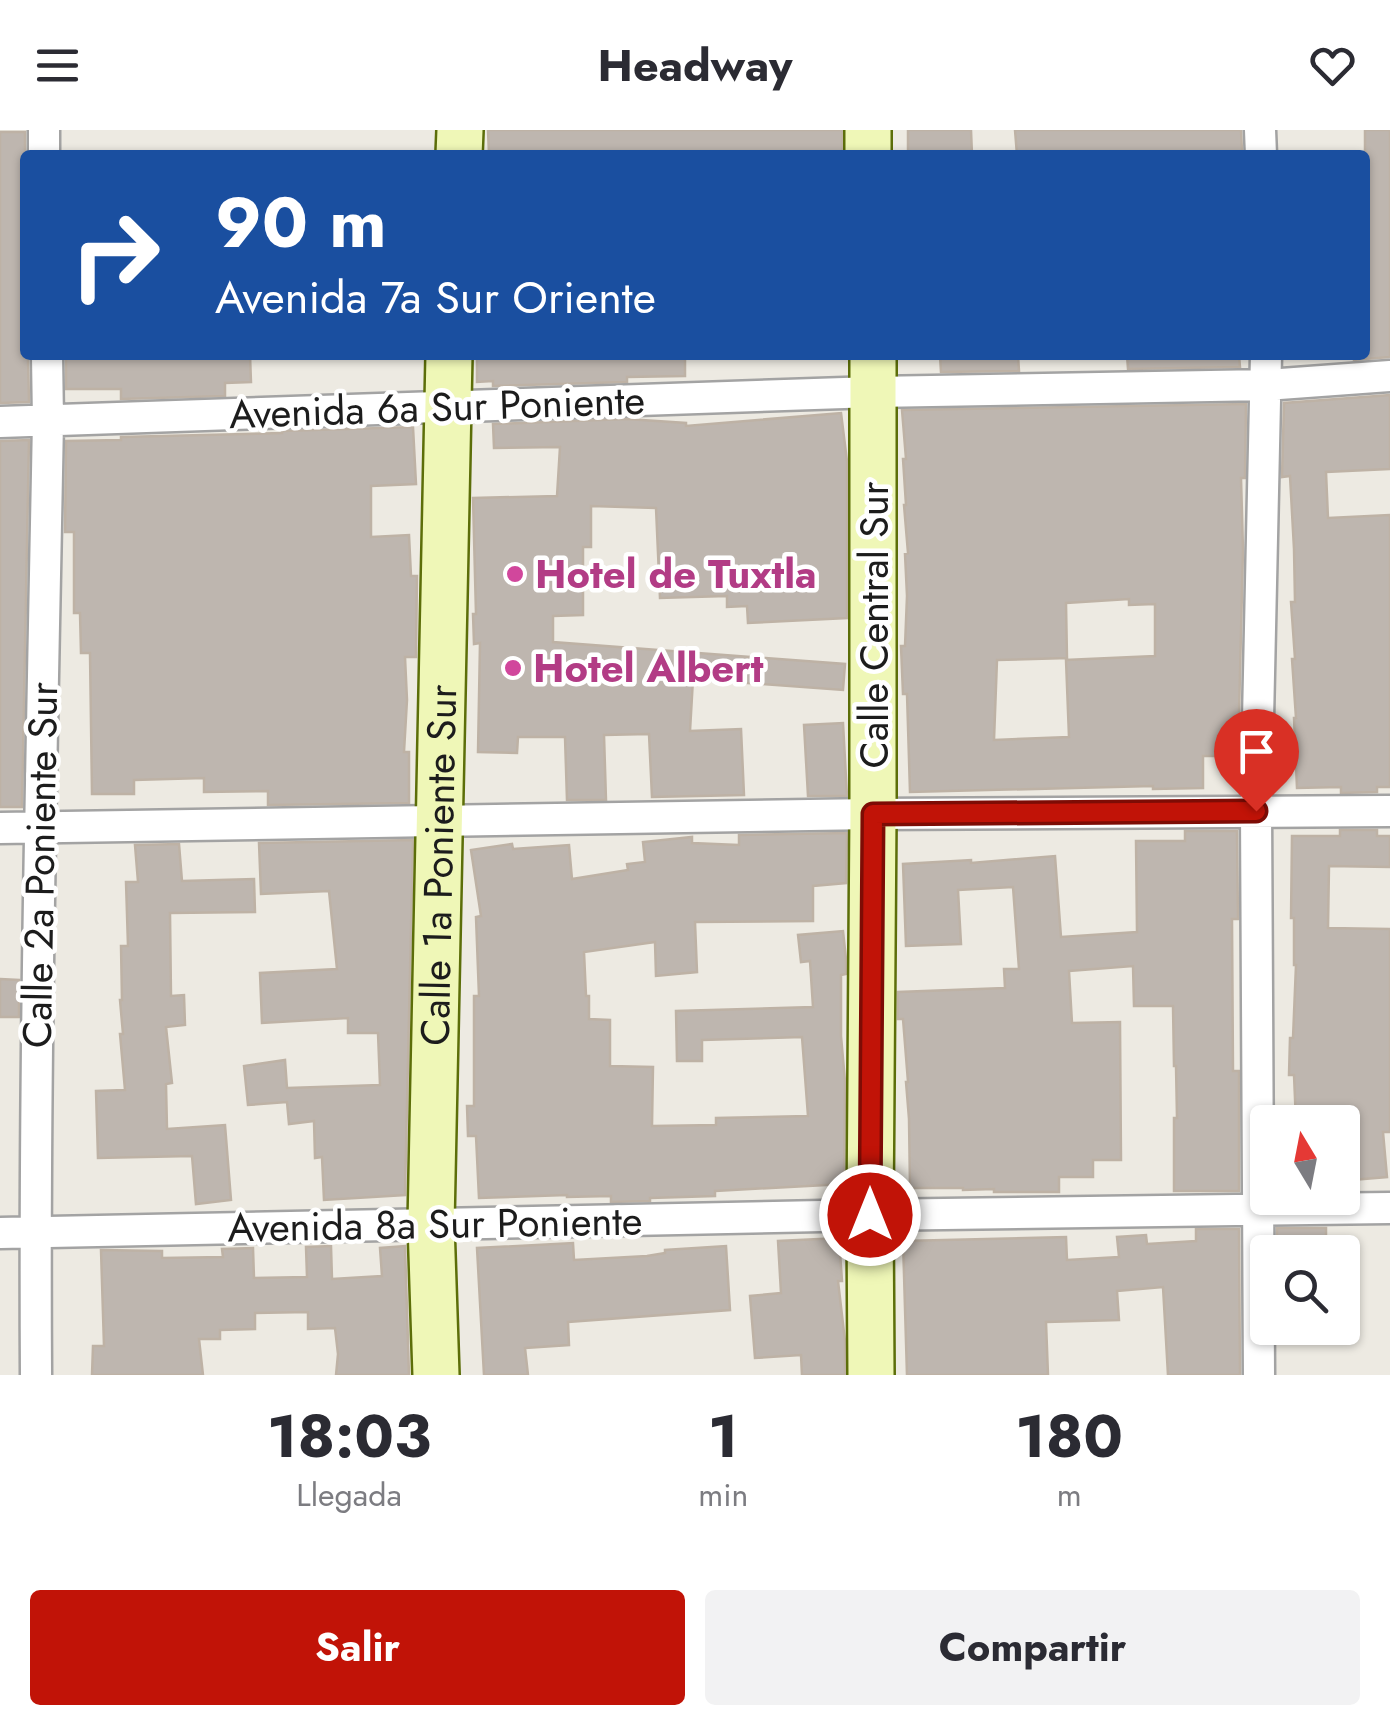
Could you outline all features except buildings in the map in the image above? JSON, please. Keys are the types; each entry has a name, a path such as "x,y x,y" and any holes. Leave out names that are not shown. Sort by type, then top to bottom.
{"main road":[{"name":"Calle 1a Poniente Sur","path":"436,1375 432,1224 449,360"},
{"name":"Calle Central Sur","path":"872,1375 874,374"}],"street":[{"name":"Calle 2a Poniente Sur","path":"36,1375 48,360"},
{"name":"Avenida 6a Sur Poniente","path":"0,422 446,407 874,374 1266,370 1390,376"},
{"path":"1257,1105 1256,811 1266,370"},
{"path":"0,828 873,814 1390,812"},
{"name":"Avenida 8a Sur Poniente","path":"1360,1208 1390,1208"},
{"name":"Avenida 8a Sur Poniente","path":"0,1233 1250,1209"},
{"path":"1258,1215 1259,1375"}],"place":[{"name":"Hotel de Tuxtla","path":"515,574"},
{"name":"Hotel Albert","path":"513,668"}],"route":[{"path":"870,1215 873,814 1256,811"}]}
